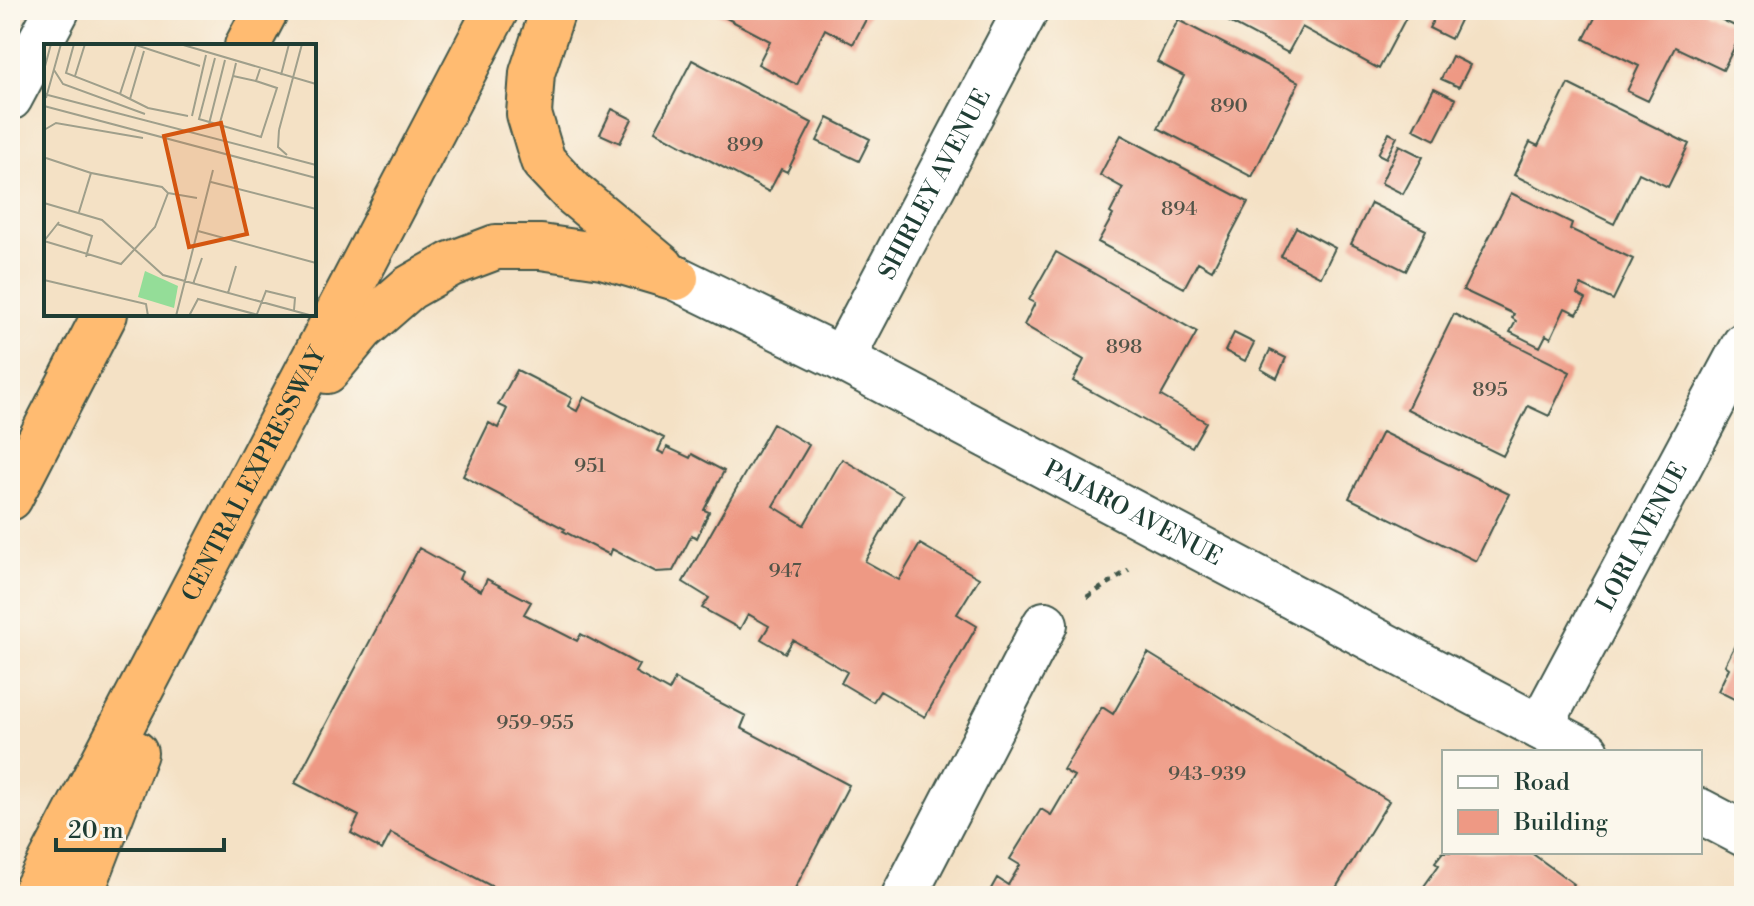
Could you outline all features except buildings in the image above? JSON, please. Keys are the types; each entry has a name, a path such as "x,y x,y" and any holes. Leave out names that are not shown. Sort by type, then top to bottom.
{"highway":[{"path":"248,44 266,10"},
{"name":"CENTRAL EXPRESSWAY","path":"33,896 496,10"},
{"path":"553,10 532,73 529,114 543,161 573,193 676,278"},
{"path":"272,439 362,329 409,288 451,264 496,247 541,247 602,256 676,278"},
{"path":"10,498 104,316"},
{"path":"10,471 82,358"},
{"path":"80,896 209,563"}],"street":[{"name":"SHIRLEY AVENUE","path":"842,359 1026,10"},
{"path":"10,98 37,23"},
{"name":"PAJARO AVENUE","path":"676,278 842,359 1583,750"},
{"name":"LORI AVENUE","path":"1540,727 1744,345"},
{"path":"904,896 1045,624"},
{"path":"1702,812 1744,834"}],"path":[{"path":"1045,624 1180,537"}]}
